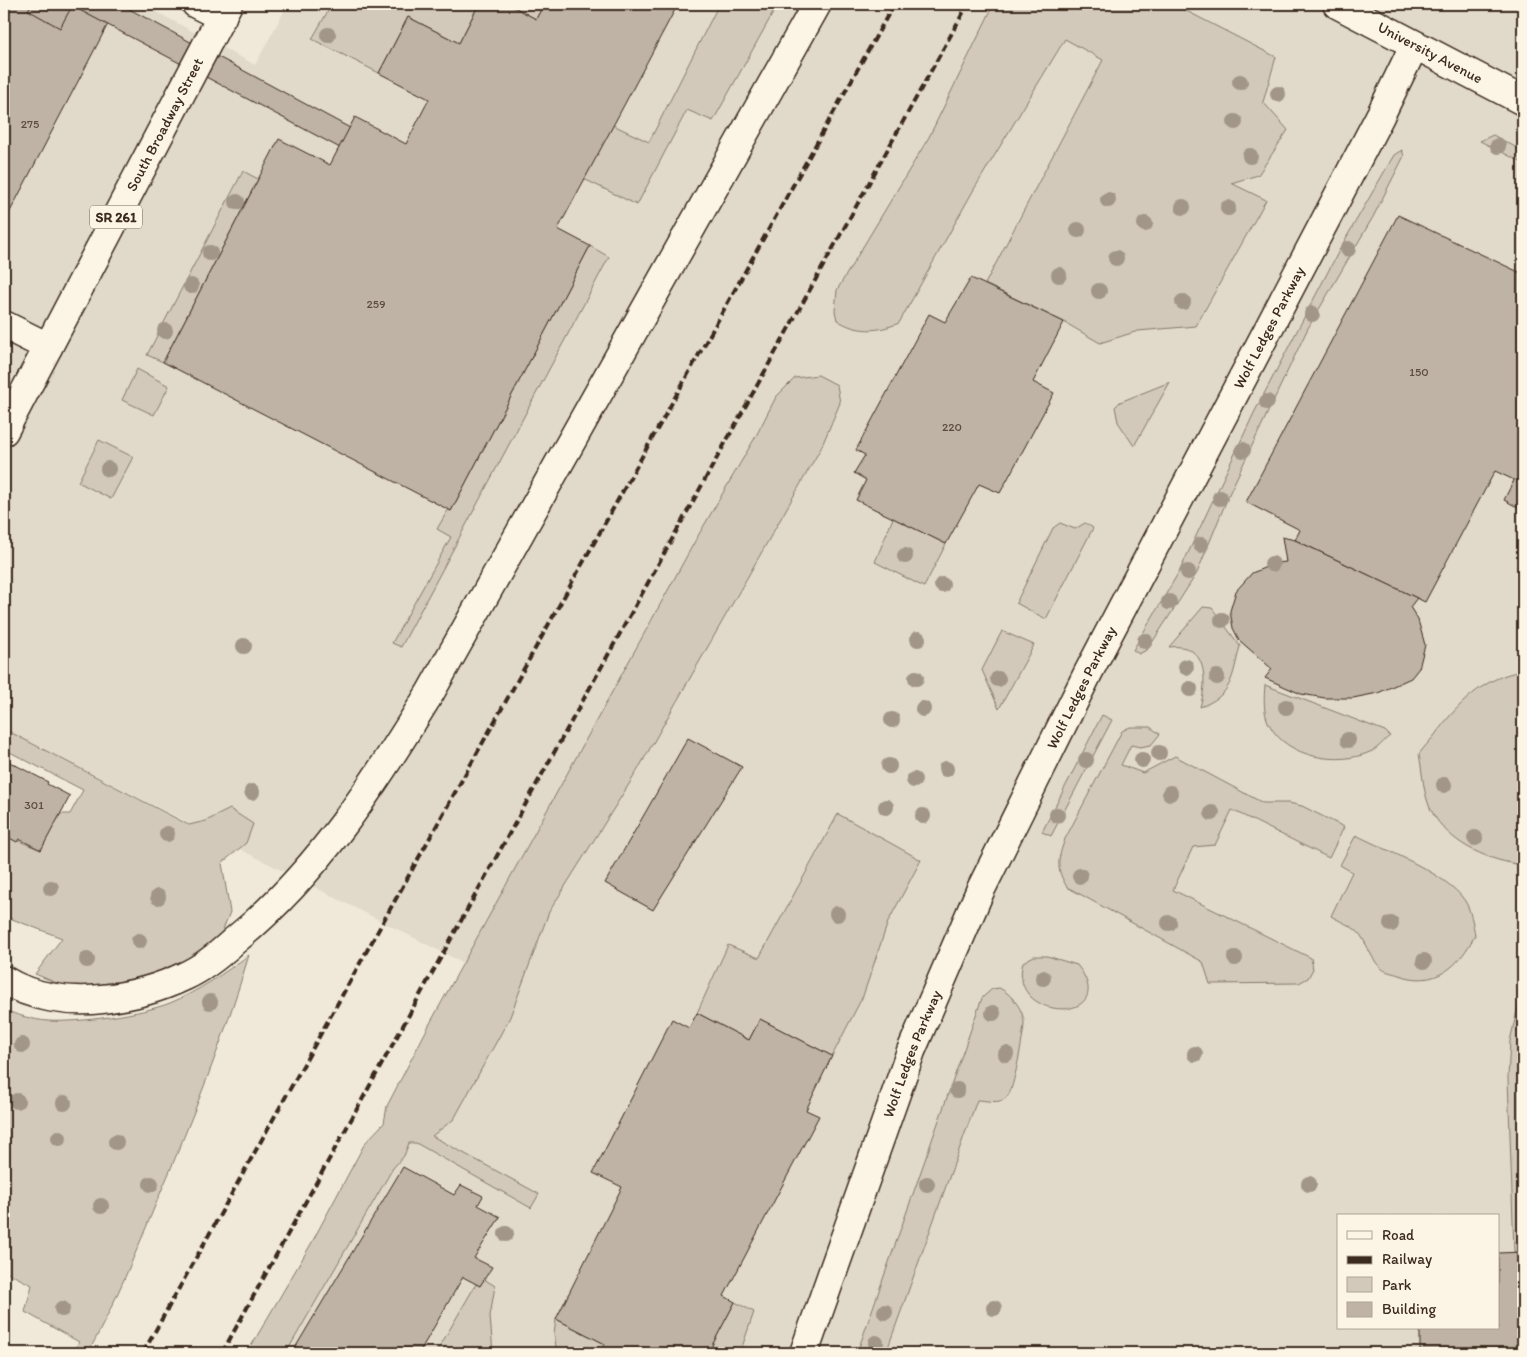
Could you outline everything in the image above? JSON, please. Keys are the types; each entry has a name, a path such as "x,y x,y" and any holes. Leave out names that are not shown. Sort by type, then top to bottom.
{"main road":[{"path":"196,4 225,10"},
{"path":"4,980 22,991 82,1001 133,996 187,976 221,952 267,915 314,862 376,780 430,694 817,4"},
{"name":"University Avenue","path":"1337,4 1414,46 1523,101"},
{"name":"South Broadway Street","path":"4,431 225,10"},
{"name":"Wolf Ledges Parkway","path":"804,1353 911,1051 980,891 1054,738 1380,116 1414,46"},
{"path":"4,325 48,347"}],"shaded area":[{"path":"4,4 142,4 255,65 288,4 1523,4 1523,1353 261,1353 481,972 4,729"}],"green space":[{"path":"332,4 479,4 459,43 408,17 379,73 312,39"},
{"path":"508,4 544,4 536,19"},
{"path":"719,4 778,4 713,121 687,110 637,205 584,179 613,125 649,142"},
{"path":"994,4 1083,4 1082,8 1085,4 1173,4 1276,57 1263,102 1288,130 1258,175 1231,183 1266,200 1196,326 1138,331 1100,343 1064,322 985,284 1103,60 1065,39 973,191 899,323 868,330 852,327 837,320 835,311 837,290 929,137"},
{"path":"1493,135 1523,151 1523,163 1480,141"},
{"path":"1402,150 1404,156 1373,217 1308,328 1230,492 1197,573 1148,649 1139,654 1133,650 1180,570 1254,413 1342,245 1394,155"},
{"path":"243,171 258,179 163,362 147,355"},
{"path":"590,246 609,257 401,647 392,643 451,537 437,529 448,510 451,511"},
{"path":"137,369 169,386 154,415 122,400"},
{"path":"818,375 837,385 840,403 821,448 636,773 549,912 510,1017 454,1119 432,1136 539,1194 531,1208 416,1143 409,1143 404,1156 393,1168 286,1353 247,1353 311,1244 365,1143 384,1123 387,1106 428,1027 776,397 795,378"},
{"path":"1170,382 1134,446 1118,422 1115,407 1120,402"},
{"path":"99,440 133,457 111,499 78,482"},
{"path":"893,518 946,544 924,587 875,562"},
{"path":"1060,523 1075,529 1085,523 1093,528 1046,619 1016,603 1053,528"},
{"path":"1203,607 1212,608 1240,646 1233,676 1225,691 1219,697 1200,707 1203,696 1204,675 1198,657 1191,650 1182,647 1169,647"},
{"path":"1002,631 1034,645 999,709 982,670"},
{"path":"1523,671 1523,865 1486,856 1462,844 1443,827 1428,803 1419,754 1452,714 1472,694 1496,679"},
{"path":"1265,685 1385,731 1390,736 1375,750 1359,756 1330,758 1301,752 1277,736 1269,724 1265,710"},
{"path":"1102,715 1112,720 1051,836 1042,832"},
{"path":"1130,727 1150,727 1160,734 1151,745 1140,747 1131,745 1121,765 1143,773 1175,756 1263,803 1289,803 1302,806 1344,827 1329,858 1232,810 1215,845 1193,847 1173,890 1311,958 1313,969 1308,978 1299,983 1210,984 1203,962 1067,887 1059,869 1065,839 1122,731"},
{"path":"4,729 189,825 206,821 230,809 253,824 246,843 222,863 230,912 218,942 172,970 106,985 64,986 35,974 62,938 4,916 4,835 41,850 60,814 70,814 83,790 4,749"},
{"path":"838,814 921,860 888,922 863,996 832,1056 760,1019 749,1040 697,1013 728,945 759,958"},
{"path":"1356,835 1431,872 1457,891 1465,901 1475,935 1461,957 1445,972 1424,979 1412,978 1385,970 1374,960 1358,932 1331,916 1352,872 1340,865"},
{"path":"249,955 207,1079 125,1278 88,1353 73,1353 79,1342 25,1312 32,1285 6,1272 4,1275 4,1010 37,1020 48,1021 93,1019 143,1011 170,1003 191,993"},
{"path":"1034,956 1047,956 1077,965 1087,984 1086,998 1076,1006 1061,1009 1045,1006 1031,997 1022,982 1023,962"},
{"path":"1523,985 1523,1252 1514,1252 1508,1078 1510,1041"},
{"path":"999,988 1004,990 1020,1008 1024,1020 1020,1051 1010,1092 1007,1097 1000,1101 977,1100 886,1353 857,1353 982,998 992,989"},
{"path":"484,1279 495,1286 490,1316 493,1353 436,1353 476,1284 480,1286"},
{"path":"735,1302 754,1312 740,1353 708,1353"},
{"path":"556,1319 605,1344 600,1353 557,1353 554,1334"}],"building":[{"path":"4,4 68,4 108,24 4,223"},
{"path":"32,4 120,4 350,128 340,148 72,6 60,28 28,10"},
{"path":"479,4 508,4 536,19 544,4 678,4 558,229 590,246 451,511 163,362 279,139 330,165 355,117 406,144 429,99 379,73 408,17 459,43"},
{"path":"1398,215 1523,274 1523,510 1504,500 1514,480 1495,471 1425,602 1295,540 1300,530 1246,502"},
{"path":"971,278 1064,322 1033,382 1054,393 1000,493 979,484 946,544 856,500 866,480 854,473 865,455 856,450 929,314 945,322"},
{"path":"1282,537 1295,540 1417,598 1410,607 1418,620 1425,645 1419,668 1411,678 1378,693 1353,698 1325,698 1301,694 1265,678 1272,669 1239,640 1233,628 1230,611 1236,591 1252,573 1276,563 1286,562"},
{"path":"688,738 742,767 653,910 605,883"},
{"path":"4,759 70,796 41,850 19,839 17,842 4,835"},
{"path":"697,1013 749,1040 760,1019 832,1056 806,1110 819,1116 724,1296 735,1302 708,1353 600,1353 605,1344 556,1319 622,1187 593,1173 672,1019 689,1028"},
{"path":"403,1167 454,1195 461,1185 483,1196 478,1205 500,1217 474,1258 492,1267 480,1286 463,1277 419,1353 292,1353"},
{"path":"1523,1252 1523,1353 1420,1353 1420,1330 1500,1330 1500,1253"}],"railway":[{"path":"143,1353 894,4"},
{"path":"222,1353 968,4"}]}
